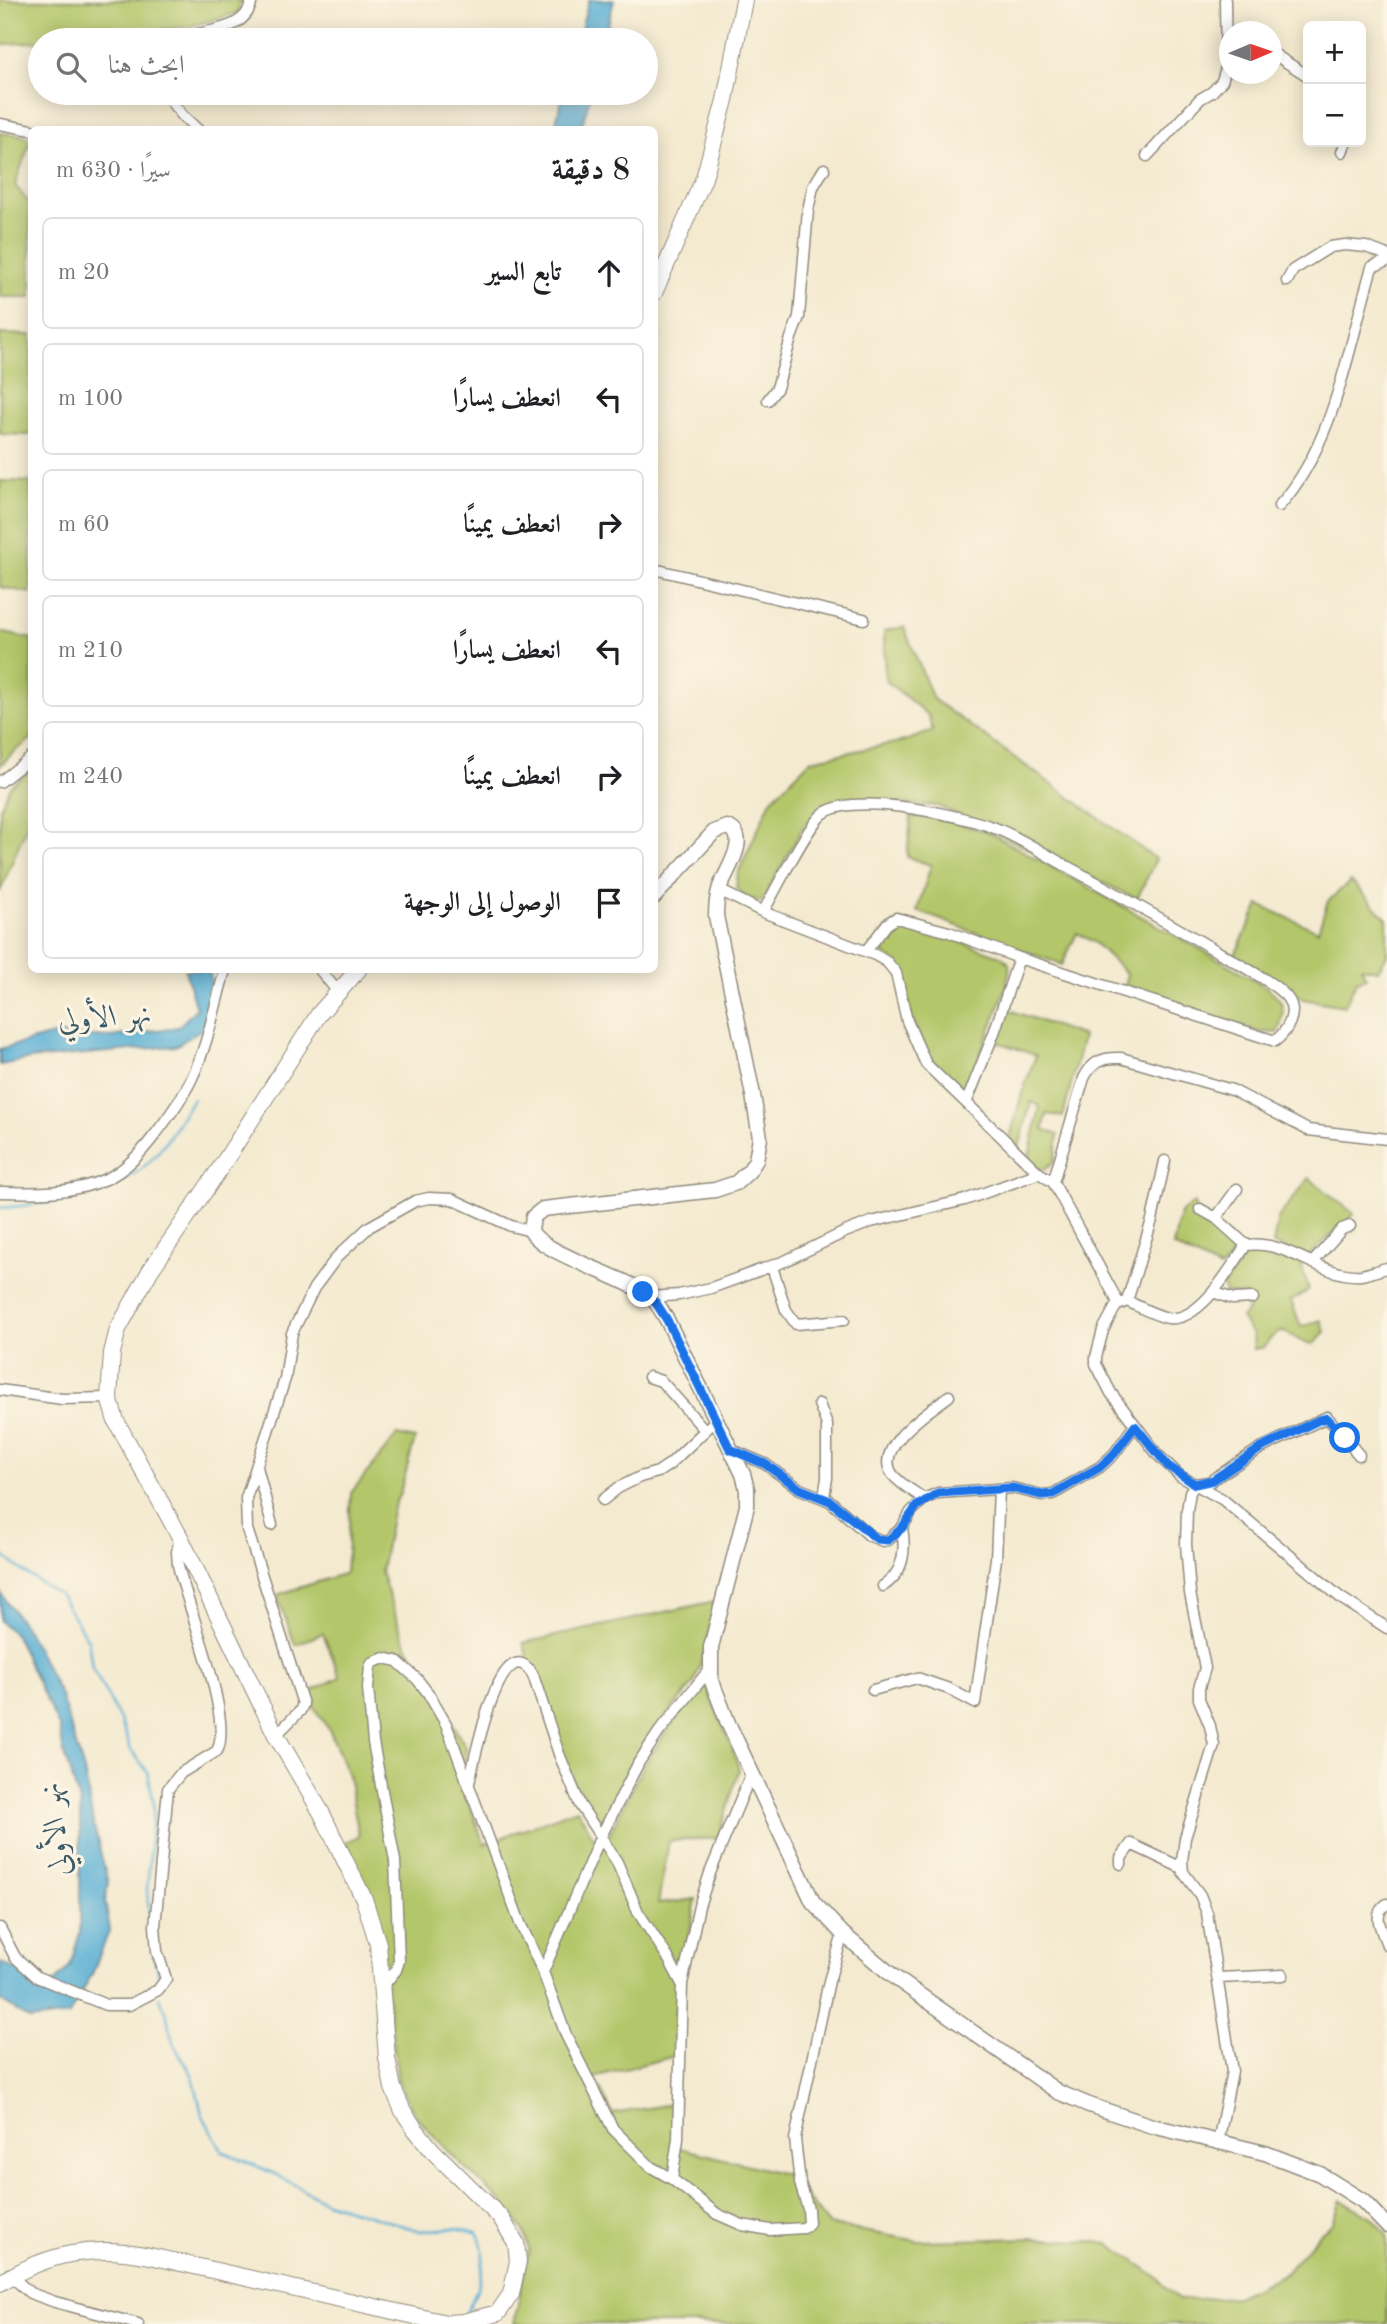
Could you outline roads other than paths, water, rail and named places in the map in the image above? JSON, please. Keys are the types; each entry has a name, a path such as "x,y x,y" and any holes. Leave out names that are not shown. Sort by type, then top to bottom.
{"main road":[{"path":"658,284 704,178 725,100 744,0"},
{"path":"4,2278 68,2254 107,2249 440,2322 463,2322 498,2313 511,2294 518,2261 516,2243 501,2218 432,2150 415,2129 393,2088 387,2058 378,1944 364,1899 321,1812 276,1735 180,1536 116,1421 109,1398 112,1353 118,1329 150,1270 219,1170 295,1049 355,973"}],"street":[{"path":"224,28 243,19 251,8 252,0"},
{"path":"1225,0 1226,21"},
{"path":"1282,59 1303,73"},
{"path":"1147,156 1200,99 1219,84"},
{"path":"173,105 193,126"},
{"path":"0,124 28,129"},
{"path":"768,400 777,388 799,317 808,210 813,187 824,169"},
{"path":"1287,281 1293,270 1330,247 1366,247 1387,258"},
{"path":"1279,506 1303,475 1317,448 1353,341 1372,267 1387,258"},
{"path":"658,570 864,619"},
{"path":"0,782 28,760"},
{"path":"763,912 811,828 826,812 849,806 938,811 996,829 1158,916 1275,988 1288,999 1292,1015 1283,1035 1275,1041 1019,958 949,932 896,918 887,923 866,951"},
{"path":"531,1231 533,1217 543,1209 715,1190 736,1183 753,1166 758,1152 759,1130 717,923 719,890 738,840 735,831 727,827 714,832 658,893"},
{"path":"719,890 763,912 882,958 892,967 898,979 907,1021 921,1055 933,1071 967,1101 1039,1174 1053,1182 1123,1302 1172,1318 1189,1313 1213,1292 1246,1245"},
{"path":"967,1101 994,1033 1019,958"},
{"path":"0,1192 43,1192 88,1185 109,1178 134,1160 171,1114 192,1079 200,1061 224,973"},
{"path":"322,973 338,992"},
{"path":"1053,1182 1084,1078 1093,1064 1110,1057 1232,1090 1308,1130 1387,1139"},
{"path":"1165,1161 1152,1220 1123,1302 1103,1330 1096,1360 1104,1381 1135,1426 1168,1466 1222,1499 1341,1598 1387,1628"},
{"path":"651,1297 689,1294 772,1267 871,1222 965,1200 1039,1174"},
{"path":"1216,1218 1237,1189"},
{"path":"276,1735 300,1711 303,1704 247,1529 246,1498 285,1380 296,1321 314,1288 337,1258 369,1227 415,1201 444,1198 460,1202 511,1226 531,1231 543,1244 651,1297 667,1320 746,1482 747,1506 714,1632 709,1670 720,1705 813,1902 843,1934 894,1977 1058,2092 1103,2111 1152,2126 1265,2153 1320,2174 1363,2201 1385,2219"},
{"path":"1200,1209 1216,1218 1246,1245 1272,1247 1331,1270 1360,1275 1387,1268"},
{"path":"1313,1262 1342,1229 1350,1226"},
{"path":"772,1267 786,1310 796,1324 844,1320"},
{"path":"1213,1292 1233,1299 1253,1298"},
{"path":"649,1377 661,1381 705,1430"},
{"path":"0,1391 54,1398 109,1398"},
{"path":"925,1499 894,1477 889,1460 895,1441 949,1396"},
{"path":"819,1404 827,1425 827,1478 824,1497"},
{"path":"1195,1484 1209,1482 1261,1448 1327,1418 1359,1455"},
{"path":"603,1500 618,1488 658,1472 670,1464 717,1419"},
{"path":"730,1449 765,1464 800,1489 824,1497 877,1539 888,1540 902,1528 911,1512 925,1499 948,1491 1012,1488 1042,1495 1053,1494 1100,1467 1114,1454 1135,1426"},
{"path":"256,1464 272,1525"},
{"path":"1182,1867 1185,1838 1214,1745 1199,1699 1205,1668 1190,1593 1186,1544 1188,1500 1195,1484"},
{"path":"873,1690 917,1678 949,1689 975,1703 996,1559 999,1490"},
{"path":"883,1586 899,1571 904,1541 902,1528"},
{"path":"0,1928 15,1957 37,1977 111,2006 130,2005 158,1990 166,1979 157,1951 155,1926 168,1789 181,1773 214,1754 221,1744 215,1691 178,1564 180,1536"},
{"path":"382,1987 396,1970 399,1961 393,1849 369,1714 368,1674 372,1663 384,1658 397,1661 429,1693 446,1724 520,1923 566,2035 613,2129 651,2167 672,2179 718,2214 742,2225 770,2230 804,2228 808,2224 808,2208 800,2183 795,2139 829,1981 843,1934"},
{"path":"469,1783 480,1733 499,1683 509,1667 522,1664 528,1667 533,1675 569,1782 580,1805 618,1862 638,1912 682,1984"},
{"path":"542,1972 600,1838 649,1745 709,1670"},
{"path":"672,2179 678,2139 682,1984 706,1884 751,1774"},
{"path":"1121,1864 1125,1850 1131,1844 1182,1867 1205,1906 1232,2071 1218,2143"},
{"path":"1387,1904 1380,1909 1378,1915 1387,1945"},
{"path":"1218,1978 1283,1975"},
{"path":"4,2278 30,2293 55,2302 138,2324"}],"water":[{"path":"589,0 614,0 607,28 581,28"},
{"path":"561,105 588,105 582,126 555,126"},
{"path":"186,973 210,973 211,997 206,1026 176,1046 31,1059 0,1065 0,1049 57,1034 111,1037 178,1027 196,1009"},
{"path":"0,1592 27,1630 61,1696 84,1771 108,1883 105,1902 110,1929 92,1974 69,2015 30,2020 0,2000 0,1962 51,1986 70,1966 80,1932 80,1803 64,1754 59,1727 15,1635 0,1621"}],"waterway":[{"path":"0,1208 79,1196 118,1183 135,1174 162,1148 193,1099"},
{"path":"0,1553 60,1595 88,1640 92,1667 120,1720 131,1750 148,1772 154,1805 147,1891 150,1923"},
{"path":"153,1954 159,1976 157,1984"},
{"path":"159,1997 166,2012 173,2043 193,2076 202,2114 222,2151 277,2175 326,2202 420,2231 455,2228 477,2232 483,2263 478,2285 465,2315"}],"water label":[{"name":"نهر الأولي","path":"105,1018"},
{"name":"نهر الأولي","path":"56,1829"}]}
